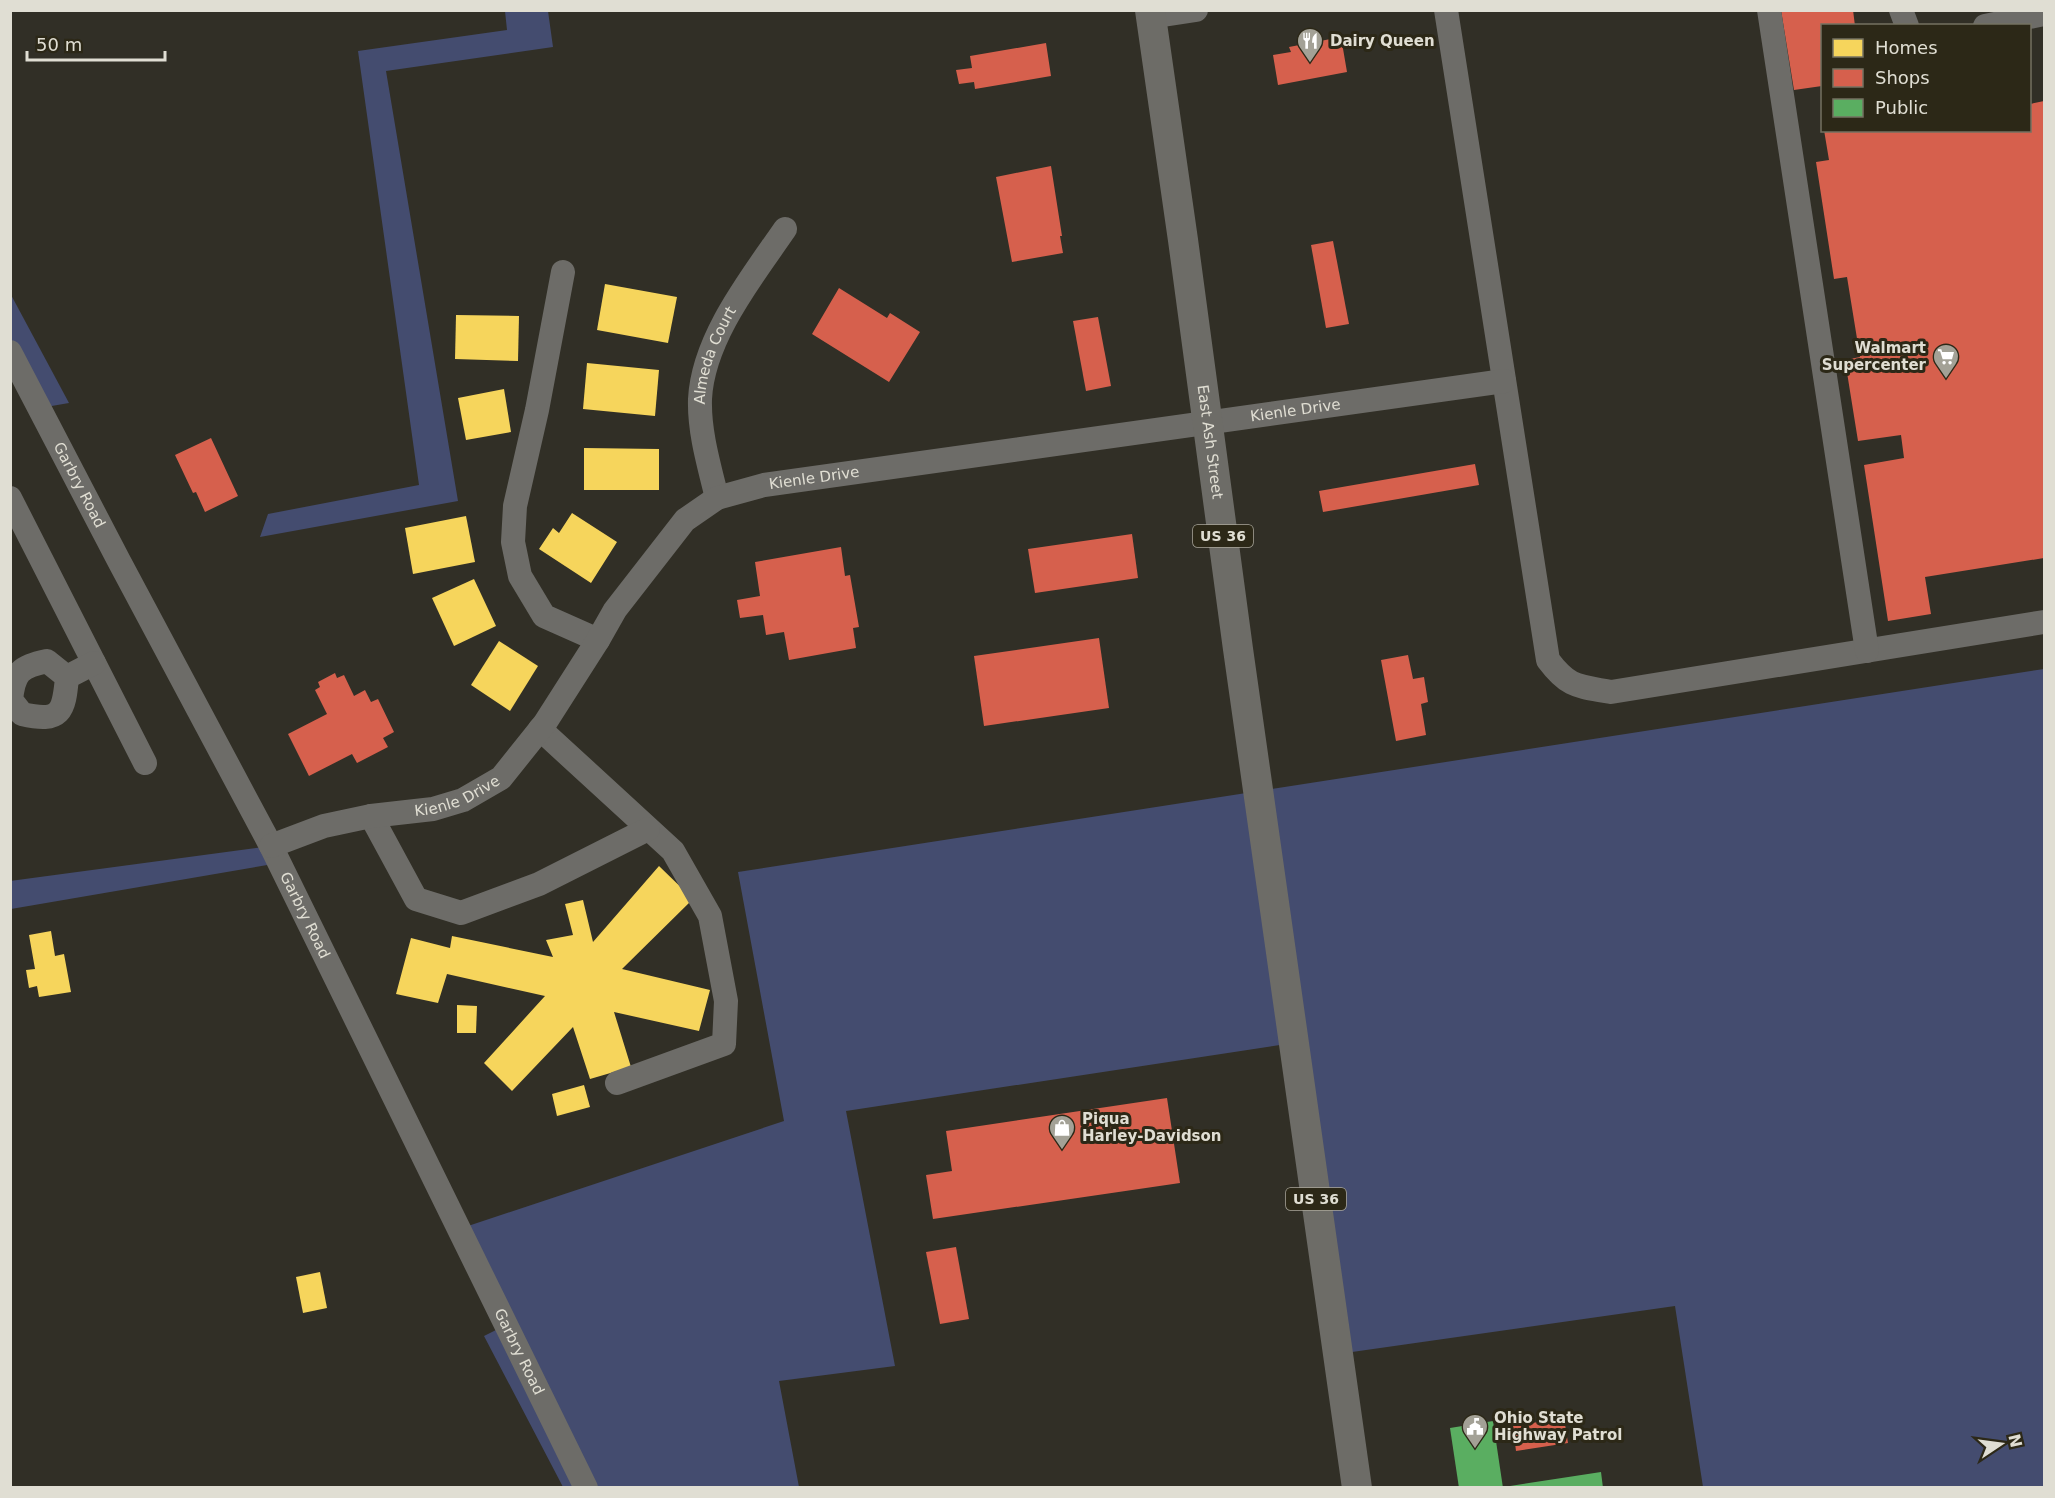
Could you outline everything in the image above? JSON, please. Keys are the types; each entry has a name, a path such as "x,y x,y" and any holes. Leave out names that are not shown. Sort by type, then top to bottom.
{"main road":[{"name":"East Ash Street","path":"1150,14 1357,1488"}],"street":[{"path":"1150,14 1196,10"},
{"path":"1446,10 1548,660 1561,677 1579,686 1611,692 2044,622"},
{"path":"1769,10 1867,651"},
{"path":"1995,24 2044,14"},
{"name":"Almeda Court","path":"717,498 703,438 700,398 710,351 731,309 785,229"},
{"path":"563,272 537,410 515,506 513,542 520,576 544,616 598,640"},
{"name":"Garbry Road","path":"10,351 118,561 271,846 586,1488"},
{"name":"Kienle Drive","path":"271,846 324,826 371,816 433,809 463,800 501,778 540,729 615,610 686,520 717,498 764,485 1504,381"},
{"path":"10,498 145,763"},
{"path":"67,677 94,663"},
{"path":"540,729 673,850 710,916 726,1001 724,1044 617,1083"},
{"path":"371,816 416,899 461,913 539,885 648,829"}],"shaded area":[{"path":"505,11 548,11 553,47 386,71 458,501 260,537 268,514 419,485 358,51 507,30"},
{"path":"10,293 69,403 40,408 11,352"},
{"path":"2044,669 2044,1487 1703,1487 1675,1306 1338,1354 1293,1043 846,1111 895,1366 779,1381 799,1487 563,1487 484,1336 506,1325 459,1229 784,1121 738,872"},
{"path":"271,846 279,863 11,909 10,881"}],"building: Homes":[{"path":"605,284 677,297 668,343 597,330"},
{"path":"456,315 519,316 518,361 455,359"},
{"path":"587,363 659,370 655,416 583,409"},
{"path":"504,389 511,432 466,440 458,398"},
{"path":"584,448 659,449 659,490 584,490"},
{"path":"572,513 617,542 591,583 539,549 553,528 559,533"},
{"path":"466,516 475,562 413,574 405,528"},
{"path":"474,579 496,626 454,646 432,598"},
{"path":"499,641 538,666 510,711 471,685"},
{"path":"659,866 693,899 622,969 710,990 699,1031 614,1012 631,1067 590,1079 573,1027 512,1091 484,1063 545,996 447,974 438,1003 396,994 411,938 450,948 452,936 553,957 546,940 573,935 565,904 583,900 593,942"},
{"path":"51,931 55,956 64,954 71,992 39,997 37,986 29,988 26,970 35,969 29,935"},
{"path":"457,1005 477,1006 476,1033 457,1033"},
{"path":"584,1085 590,1107 557,1116 552,1094"},
{"path":"320,1272 327,1308 303,1313 296,1277"}],"building: Shops":[{"path":"1781,10 1853,10 1855,24 1821,24 1821,86 1794,90"},
{"name":"Dairy Queen","path":"1341,37 1347,72 1278,85 1273,55 1291,52 1289,47"},
{"path":"1046,43 1051,76 975,89 974,82 959,84 956,70 972,68 970,56"},
{"name":"Walmart Supercenter","path":"2044,101 2044,558 1925,577 1931,614 1888,621 1864,465 1904,458 1901,435 1858,441 1845,360 1860,357 1847,277 1834,279 1816,162 1829,160 1824,132 2031,132 2031,104"},
{"path":"1051,166 1063,253 1012,262 996,177"},
{"path":"1333,241 1349,324 1326,328 1311,245"},
{"path":"839,288 887,318 890,313 920,332 889,382 812,334"},
{"path":"1098,317 1111,386 1086,391 1073,321"},
{"path":"211,438 238,496 205,512 175,455"},
{"path":"1475,464 1479,485 1323,512 1319,491"},
{"path":"1132,534 1138,578 1035,593 1028,549"},
{"path":"841,547 845,576 850,575 859,627 853,628 856,648 789,660 784,632 766,635 763,615 740,618 737,600 760,596 755,562"},
{"path":"1099,638 1109,708 984,726 974,656"},
{"path":"1408,655 1413,679 1424,677 1428,702 1421,704 1426,735 1396,741 1381,660"},
{"path":"335,673 337,678 344,675 354,696 365,690 371,702 378,699 394,732 383,738 388,747 357,763 352,754 309,776 288,734 327,714 315,690 320,687 318,682"},
{"name":"Piqua Harley-Davidson","path":"1167,1098 1180,1183 933,1219 926,1175 952,1171 946,1131"},
{"path":"956,1247 969,1319 940,1324 926,1252"},
{"path":"1564,1418 1568,1443 1516,1451 1513,1426"}],"building: Public":[{"name":"Ohio State Highway Patrol","path":"1493,1421 1503,1488 1459,1488 1450,1428"},
{"path":"1601,1472 1603,1488 1510,1488 1510,1486"}],"place":[{"name":"Dairy Queen","path":"1310,64"},
{"name":"Walmart Supercenter","path":"1946,380"},
{"name":"Piqua Harley-Davidson","path":"1062,1151"},
{"name":"Ohio State Highway Patrol","path":"1475,1450"}]}
